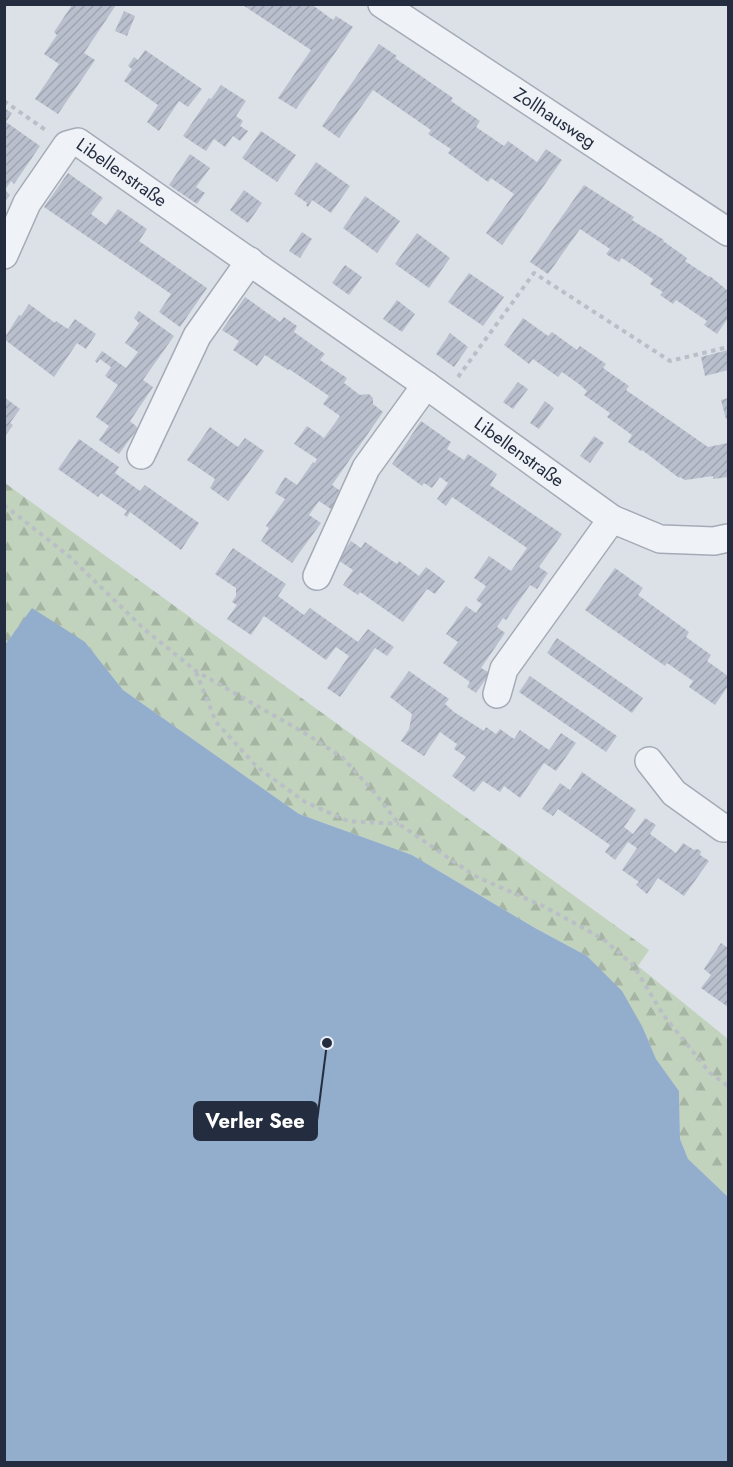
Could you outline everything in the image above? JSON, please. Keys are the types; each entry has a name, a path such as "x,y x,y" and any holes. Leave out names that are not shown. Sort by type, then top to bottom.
{"street":[{"name":"Zollhausweg","path":"382,4 729,232"},
{"name":"Libellenstraße","path":"4,255 27,203 67,145 78,142 435,391 612,519 660,539 714,541 729,538"},
{"path":"141,455 197,336 250,261"},
{"path":"317,576 366,468 435,391"},
{"path":"497,694 504,669 612,519"},
{"path":"649,761 674,793 723,828 729,828"}],"path":[{"path":"4,100 67,145"},
{"path":"435,391 534,273 670,361 729,347"},
{"path":"4,505 70,557 144,628 196,671 308,735 343,758 375,792 399,824 475,876 545,907 603,939 633,965 664,1016 710,1073 729,1086"},
{"path":"196,671 216,722 257,767 305,802 348,821 399,824"}],"green space":[{"path":"5,483 649,950 638,966 728,1039 728,1197 688,1160 680,1139 679,1091 656,1059 643,1028 587,956 412,855 299,814 123,690 85,642 13,633 5,646"}],"water":[{"path":"32,608 85,642 123,690 299,814 412,855 587,956 622,991 643,1028 656,1059 679,1091 680,1139 688,1159 728,1197 728,1462 5,1462 4,646"}],"building":[{"path":"241,4 311,4 333,20 336,16 353,27 296,109 278,98 311,50"},
{"path":"72,5 116,5 84,53 95,60 58,114 35,99 59,64 44,54 57,35 54,32"},
{"path":"124,11 135,16 127,36 115,31"},
{"path":"379,44 397,56 395,58 453,98 451,101 480,121 476,127 504,146 508,141 537,162 546,149 562,160 502,245 486,233 514,194 491,178 488,182 448,153 451,149 428,134 431,130 373,90 339,138 322,126"},
{"path":"145,50 202,89 188,107 179,101 159,131 147,122 158,105 124,81 132,69 128,66 134,57 138,60"},
{"path":"221,85 246,101 236,116 243,121 240,126 248,131 240,141 233,136 225,147 214,139 206,151 183,136 209,98 211,99"},
{"path":"4,108 12,113 6,122 40,146 14,184 11,181 5,190 10,195 4,203"},
{"path":"261,131 296,155 277,182 242,158"},
{"path":"190,154 210,168 196,187 205,193 197,204 169,185"},
{"path":"316,162 350,186 331,213 312,200 308,207 307,203 294,194"},
{"path":"68,173 103,198 91,214 106,225 118,209 147,229 139,241 207,288 180,327 159,312 171,294 44,207"},
{"path":"584,185 634,217 632,220 664,240 687,258 685,261 710,276 728,291 728,318 717,334 704,325 707,321 676,300 673,304 660,295 663,292 650,284 653,279 622,258 619,262 606,254 610,249 580,229 548,274 530,262"},
{"path":"244,190 262,203 248,223 230,210"},
{"path":"365,196 400,221 377,253 343,228"},
{"path":"302,232 312,239 300,258 289,251"},
{"path":"417,233 450,258 429,288 395,264"},
{"path":"345,265 362,277 349,295 332,283"},
{"path":"469,273 504,297 483,326 448,302"},
{"path":"245,297 280,322 284,317 297,326 294,332 325,354 320,360 347,378 344,383 360,395 369,394 373,398 373,404 383,412 332,485 346,495 334,511 319,501 309,515 321,523 292,563 261,541 269,528 266,526 285,499 275,493 285,477 297,485 317,459 294,444 307,426 324,438 340,416 323,404 329,396 289,369 265,355 257,366 233,350 239,341 222,330"},
{"path":"397,300 415,314 402,332 383,319"},
{"path":"29,304 55,323 56,321 68,329 75,319 96,334 86,349 77,343 54,377 4,339"},
{"path":"139,311 174,336 143,380 153,387 130,421 138,428 119,454 99,440 109,426 96,417 118,385 105,376 111,367 100,359 97,363 95,361 102,351 126,368 138,352 125,343 139,323 134,318"},
{"path":"523,318 548,336 552,332 577,350 580,346 606,364 603,368 629,386 626,390 708,447 728,443 728,477 713,479 713,476 685,480 679,478 628,442 632,435 607,417 610,413 584,395 587,391 579,384 562,372 558,377 533,359 529,364 504,345"},
{"path":"450,333 468,347 454,367 436,354"},
{"path":"728,350 728,370 705,376 701,357"},
{"path":"518,382 528,389 513,409 503,402"},
{"path":"4,397 20,409 10,423 13,425 6,435"},
{"path":"728,398 728,418 726,419 721,400"},
{"path":"545,401 554,408 539,429 530,423"},
{"path":"421,421 451,442 447,449 464,460 468,454 497,474 490,485 562,534 539,567 548,573 537,589 530,585 506,620 503,618 497,627 505,633 481,668 490,673 476,693 467,687 470,682 443,663 458,642 446,634 466,606 476,613 482,604 476,600 486,586 474,578 489,556 511,571 527,548 452,497 446,506 437,499 448,483 440,477 432,488 424,483 422,486 392,464"},
{"path":"210,427 238,447 245,438 264,451 228,501 210,488 215,479 187,460"},
{"path":"594,436 604,443 590,463 580,456"},
{"path":"79,439 119,467 115,473 140,491 145,485 199,523 181,550 130,512 127,517 124,515 127,511 101,493 98,497 58,469"},
{"path":"351,541 361,548 365,542 397,564 399,561 419,576 426,567 445,581 435,594 427,589 403,622 360,592 358,595 343,585 353,570 338,560"},
{"path":"233,548 286,584 278,596 304,615 310,608 358,642 368,629 394,647 387,656 375,648 340,697 327,688 349,656 336,647 326,660 264,616 251,635 227,619 237,605 232,602 236,596 236,588 215,574"},
{"path":"615,568 643,588 638,595 689,632 686,637 711,655 707,661 728,676 728,686 715,705 689,687 693,681 667,663 665,666 585,610"},
{"path":"557,638 643,698 632,713 547,653"},
{"path":"409,671 449,699 445,704 454,712 484,731 486,727 496,734 500,729 514,739 520,730 549,750 561,733 576,743 556,771 544,763 520,798 504,786 500,792 483,781 474,792 452,776 466,757 454,749 457,744 440,732 424,756 401,741 409,729 412,714 390,697"},
{"path":"530,676 617,736 606,752 519,692"},
{"path":"582,772 636,810 624,827 633,834 645,818 656,825 650,834 676,853 683,843 694,850 701,851 700,855 709,861 684,896 658,878 647,894 636,885 639,882 622,870 637,848 628,842 615,860 605,852 610,845 558,809 553,816 542,809 560,783 570,790"},
{"path":"721,943 728,948 728,1007 701,988 711,975 704,969"}],"place":[{"name":"Verler See","path":"327,1043"}]}
